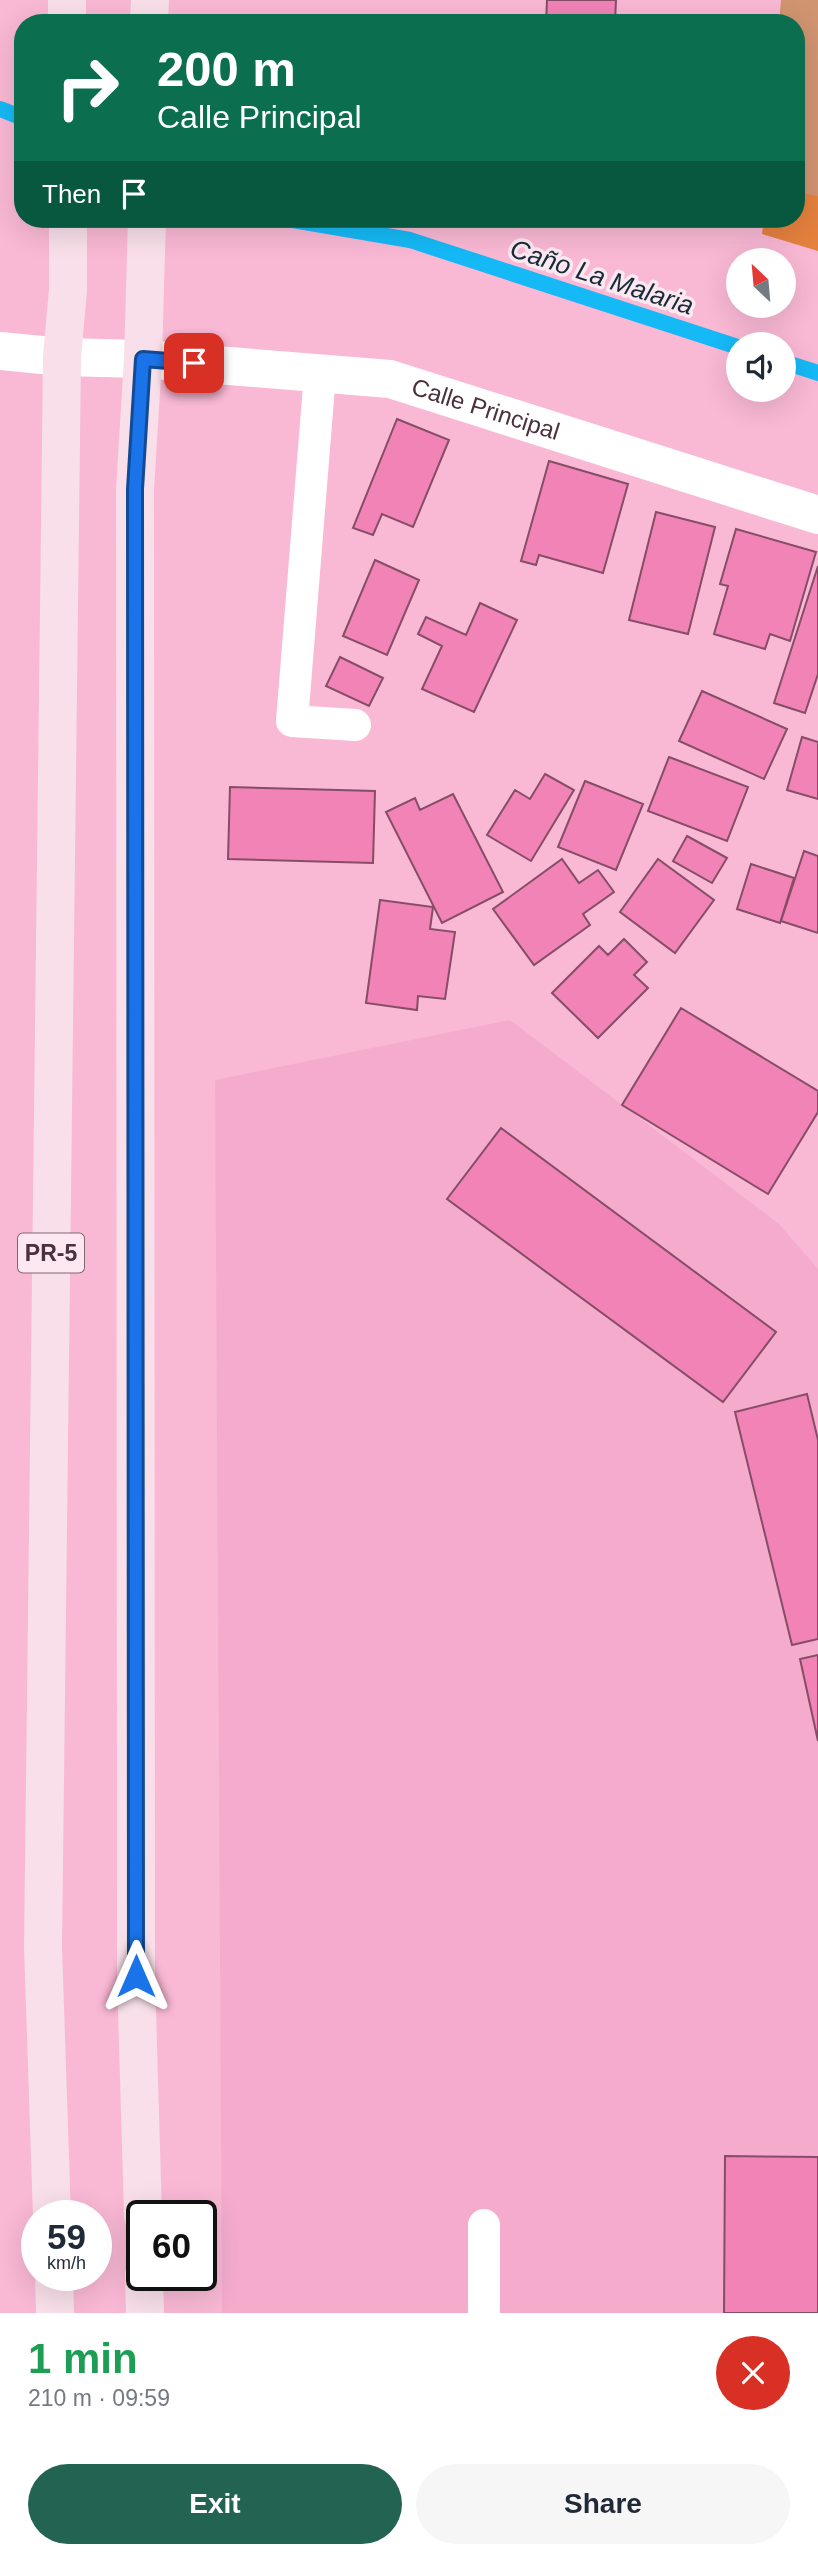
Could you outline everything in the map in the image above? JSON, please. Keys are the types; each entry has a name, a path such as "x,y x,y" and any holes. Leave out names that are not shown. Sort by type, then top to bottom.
{"main road":[{"name":"PR-5","path":"51,2200 43,1947 62,357 68,290 68,228"},
{"path":"142,2200 136,1976 135,489 147,228"},
{"path":"54,2291 55,2313"},
{"path":"144,2291 145,2313"}],"street":[{"name":"Calle Principal","path":"0,351 62,357 143,359 390,379 818,515"}],"lane":[{"path":"320,374 292,722 355,725"},
{"path":"484,2225 484,2313"}],"shaded area":[{"path":"781,0 818,0 818,205 805,200 805,14 780,14"},
{"path":"805,194 818,196 818,251 762,234 763,228 805,228"},
{"path":"510,1020 779,1224 818,1269 818,2313 222,2313 215,1080"}],"building":[{"path":"547,0 616,0 615,14 546,14"},
{"path":"397,419 449,440 413,527 382,514 373,535 353,528"},
{"path":"549,461 628,484 603,573 539,555 536,565 521,561"},
{"path":"656,512 715,527 688,634 629,620"},
{"path":"736,529 816,552 790,641 770,634 765,649 714,634 728,586 720,584"},
{"path":"375,560 419,580 387,655 343,636"},
{"path":"818,566 818,674 805,713 774,703"},
{"path":"480,603 517,620 474,712 422,689 442,646 418,634 426,617 466,635"},
{"path":"340,657 383,678 369,706 326,686"},
{"path":"702,691 787,729 764,779 679,741"},
{"path":"802,737 818,742 818,799 787,790"},
{"path":"669,757 748,787 727,841 648,811"},
{"path":"545,774 574,790 531,861 487,835 515,790 530,799"},
{"path":"585,781 643,804 616,870 558,847"},
{"path":"230,787 375,791 373,863 228,859"},
{"path":"453,794 503,892 442,923 386,812 415,798 420,810"},
{"path":"687,836 727,858 712,883 673,861"},
{"path":"804,851 818,856 818,933 781,921"},
{"path":"562,859 579,883 598,870 614,892 583,914 590,925 534,965 493,909"},
{"path":"658,859 714,900 675,953 620,912"},
{"path":"751,864 794,878 780,923 737,909"},
{"path":"380,900 433,907 430,929 455,932 445,999 418,996 417,1010 366,1003"},
{"path":"624,939 647,962 634,975 648,988 598,1038 552,993 599,946 608,955"},
{"path":"681,1008 818,1091 818,1112 768,1194 622,1105"},
{"path":"501,1128 776,1332 723,1402 447,1199"},
{"path":"807,1394 818,1440 818,1639 792,1645 735,1412"},
{"path":"818,1655 818,1741 800,1659"},
{"path":"725,2156 818,2157 818,2313 724,2313"}],"waterway":[{"name":"Caño La Malaria","path":"0,109 14,114"},
{"name":"Caño La Malaria","path":"340,228 410,240 726,343"},
{"name":"Caño La Malaria","path":"796,366 818,373"}],"route":[{"path":"136,1976 135,489 143,359 194,363"}]}
